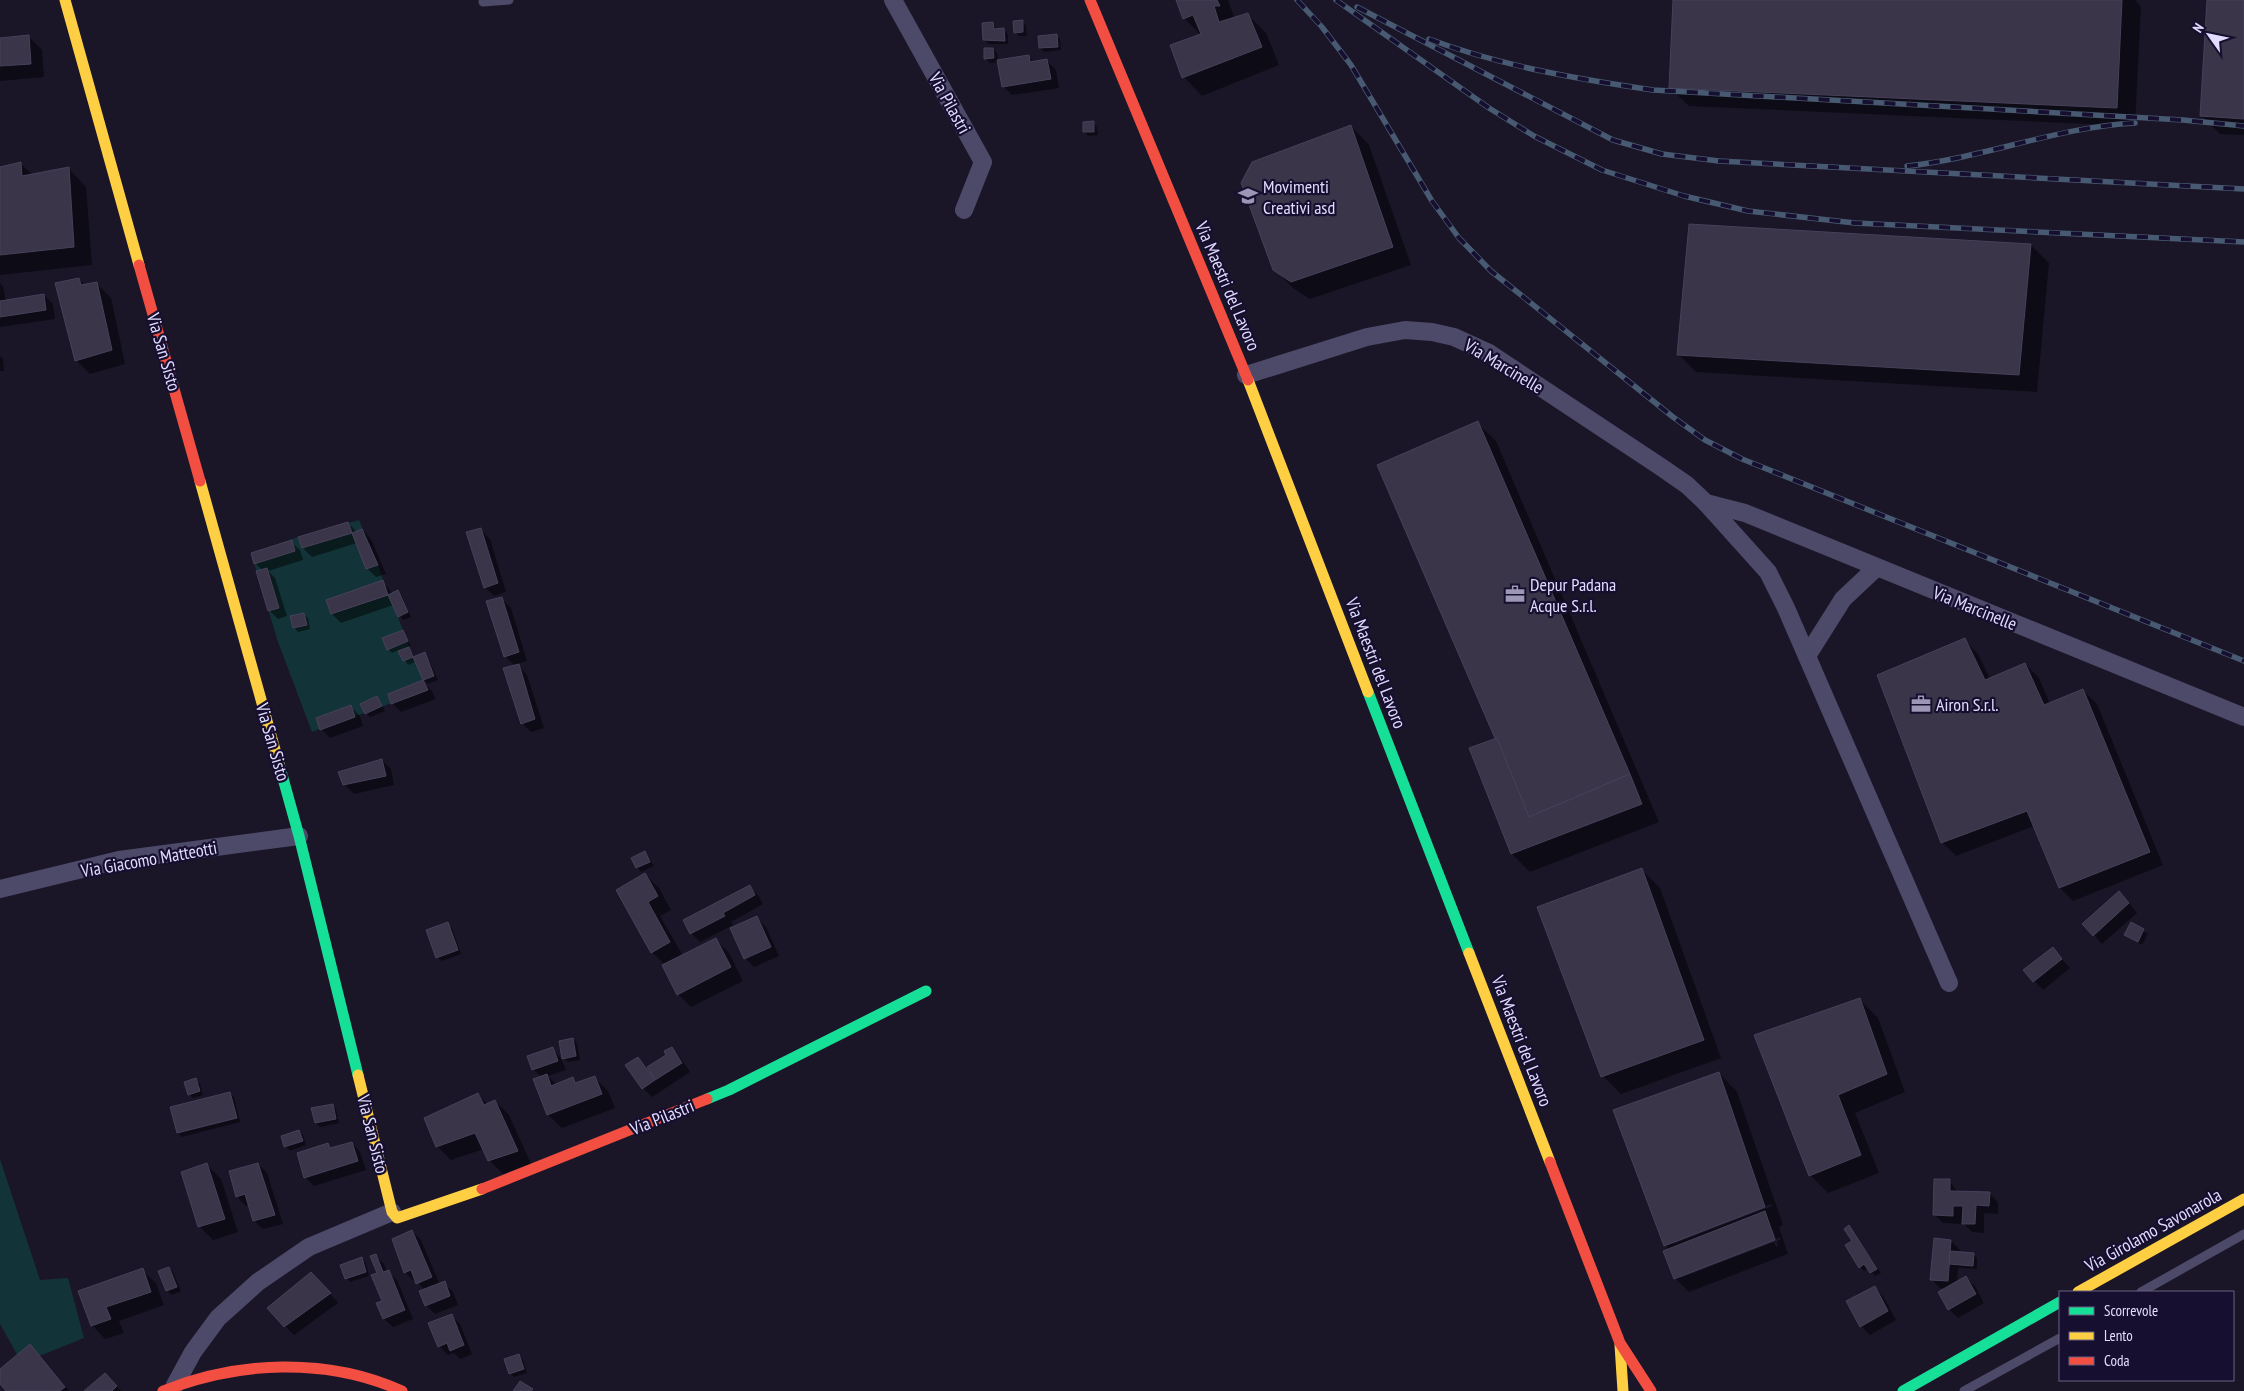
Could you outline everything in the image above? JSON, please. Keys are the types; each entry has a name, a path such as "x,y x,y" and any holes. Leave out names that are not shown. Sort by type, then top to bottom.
{"street":[{"name":"Via San Sisto","path":"65,0 299,836 392,1212"},
{"name":"Via Pilastri","path":"893,0 983,162 964,210"},
{"name":"Via Maestri del Lavoro","path":"1090,0 1246,375 1620,1343"},
{"name":"Via Marcinelle","path":"1246,375 1367,337 1405,330 1432,332 1454,337 1489,353 1687,485 1706,503 1768,572 1807,656 1949,983"},
{"name":"Via Marcinelle","path":"1706,503 1745,513 2244,717"},
{"path":"1807,656 1843,599 1876,568"},
{"name":"Via Giacomo Matteotti","path":"0,889 119,860 299,836"},
{"name":"Via Pilastri","path":"392,1212 397,1218 503,1182 729,1090 926,991"},
{"name":"Via Girolamo Savonarola","path":"2080,1291 2244,1199"},
{"path":"169,1388 218,1318 258,1282 309,1247 392,1212"},
{"path":"1903,1391 2059,1303"},
{"path":"1620,1343 1623,1391"},
{"path":"1620,1343 1651,1391"},
{"path":"169,1388 201,1376 248,1367 293,1366 356,1376 402,1391"}],"lane":[{"path":"483,2 509,0"},
{"path":"2143,1291 2244,1234"},
{"path":"1964,1391 2059,1339"}],"green space":[{"path":"359,520 388,594 398,590 408,612 398,617 413,657 425,652 434,676 423,681 428,690 312,732 278,642 251,553 298,537"},
{"path":"0,1159 40,1280 68,1278 84,1338 22,1363 0,1324"}],"building":[{"path":"1176,0 1217,0 1220,6 1214,6 1219,22 1248,13 1262,47 1182,78 1170,45 1201,34 1193,15 1183,19"},
{"path":"1673,0 2122,0 2117,108 1669,88"},
{"path":"2207,0 2244,0 2244,119 2200,116"},
{"path":"1023,20 1023,32 1014,33 1013,21"},
{"path":"993,22 994,29 1004,28 1005,41 983,40 982,23"},
{"path":"1057,34 1058,47 1039,48 1038,36"},
{"path":"29,35 31,64 0,66 0,38"},
{"path":"984,48 993,48 994,58 984,59"},
{"path":"1029,55 1030,62 1047,59 1051,79 1002,87 997,60"},
{"path":"1094,121 1094,132 1083,132 1083,122"},
{"path":"1351,125 1393,247 1291,282 1273,270 1241,183 1252,162"},
{"path":"21,162 22,176 69,167 74,247 0,255 0,167"},
{"path":"1689,224 2031,244 2019,375 1677,355"},
{"path":"79,278 81,285 97,282 112,350 75,361 55,283"},
{"path":"44,294 46,310 0,317 0,301"},
{"path":"1478,421 1630,774 1529,817 1377,465"},
{"path":"348,522 352,533 302,548 298,537"},
{"path":"481,528 498,583 484,588 466,532"},
{"path":"362,529 378,565 366,569 352,533"},
{"path":"292,540 295,551 254,564 251,553"},
{"path":"267,568 279,608 268,611 256,571"},
{"path":"383,580 388,595 331,614 326,600"},
{"path":"398,590 408,612 398,617 388,595"},
{"path":"502,597 519,652 504,657 486,601"},
{"path":"304,613 307,625 293,628 290,616"},
{"path":"403,630 408,641 387,650 382,638"},
{"path":"1965,638 1985,680 2025,663 2044,705 2083,689 2150,852 2059,888 2027,811 1941,843 1877,675"},
{"path":"409,647 413,657 403,661 398,651"},
{"path":"425,652 434,676 423,680 413,657"},
{"path":"519,664 535,719 521,724 503,668"},
{"path":"423,680 428,690 391,704 388,694"},
{"path":"377,696 382,706 365,714 360,704"},
{"path":"351,705 355,717 320,730 316,718"},
{"path":"1497,738 1529,817 1630,774 1642,804 1511,854 1469,748"},
{"path":"382,759 386,776 343,785 338,772"},
{"path":"645,851 650,862 636,868 631,858"},
{"path":"1642,868 1704,1040 1601,1077 1537,907"},
{"path":"645,873 658,896 648,902 670,942 651,953 616,890"},
{"path":"750,885 755,895 723,913 725,916 690,934 683,920"},
{"path":"2119,891 2129,903 2093,936 2082,924"},
{"path":"757,916 771,947 744,959 730,928"},
{"path":"448,922 458,950 436,958 426,930"},
{"path":"2131,922 2144,929 2138,942 2124,935"},
{"path":"716,938 731,967 677,995 662,965"},
{"path":"2053,947 2062,959 2033,982 2023,970"},
{"path":"1860,998 1887,1074 1838,1095 1861,1155 1809,1176 1754,1035"},
{"path":"573,1038 576,1056 562,1059 559,1041"},
{"path":"553,1047 558,1061 532,1070 527,1056"},
{"path":"672,1047 682,1063 655,1080 647,1067 666,1055 664,1051"},
{"path":"638,1057 655,1080 642,1089 625,1065"},
{"path":"1719,1072 1765,1207 1664,1246 1613,1110"},
{"path":"547,1074 551,1086 573,1077 575,1083 595,1076 602,1094 547,1115 533,1079"},
{"path":"196,1078 200,1091 188,1095 184,1082"},
{"path":"230,1092 237,1118 177,1133 170,1107"},
{"path":"478,1093 484,1105 495,1100 518,1151 488,1161 475,1133 436,1147 424,1118"},
{"path":"333,1104 336,1119 315,1123 311,1108"},
{"path":"299,1130 303,1141 284,1147 281,1136"},
{"path":"352,1142 358,1161 304,1178 297,1153 328,1143 330,1148"},
{"path":"207,1163 225,1219 198,1227 181,1172"},
{"path":"258,1163 275,1215 253,1221 245,1194 236,1197 229,1171"},
{"path":"1934,1179 1950,1179 1950,1191 1990,1192 1989,1206 1976,1205 1975,1224 1962,1224 1963,1206 1953,1206 1953,1216 1933,1215"},
{"path":"1765,1211 1775,1240 1674,1279 1663,1251"},
{"path":"1849,1225 1877,1269 1870,1273 1864,1264 1859,1268 1845,1245 1852,1241 1844,1229"},
{"path":"412,1230 432,1277 416,1284 411,1270 404,1273 392,1239"},
{"path":"1934,1238 1951,1240 1948,1281 1930,1280"},
{"path":"1950,1251 1974,1253 1973,1266 1949,1264"},
{"path":"376,1254 383,1272 389,1270 405,1310 383,1319 376,1303 382,1301 371,1275 377,1273 370,1256"},
{"path":"362,1257 366,1272 345,1279 340,1265"},
{"path":"169,1267 177,1287 166,1291 158,1271"},
{"path":"143,1268 151,1292 106,1307 111,1319 91,1326 78,1291"},
{"path":"311,1272 331,1293 284,1327 267,1308"},
{"path":"1966,1276 1976,1294 1948,1310 1938,1292"},
{"path":"445,1281 450,1296 425,1306 419,1291"},
{"path":"1875,1286 1888,1311 1860,1327 1846,1301"},
{"path":"452,1314 464,1345 450,1351 447,1343 438,1347 428,1323"},
{"path":"30,1344 65,1387 60,1391 6,1391 0,1384 0,1369"},
{"path":"519,1354 524,1369 509,1374 504,1359"},
{"path":"105,1373 117,1386 112,1391 84,1391"},
{"path":"520,1381 533,1389 531,1391 513,1391"}],"railway":[{"path":"1297,0 1322,27 1351,65 1432,201 1459,238 1491,271 1673,417 1705,440 1742,459 2244,661"},
{"path":"1336,0 1489,108 1534,136 1602,170 1684,196 1748,211 1855,223 2244,242"},
{"path":"1357,7 1613,140 1662,154 1719,161 2244,189"},
{"path":"1429,39 1511,64 1653,90 2183,120 2244,126"},
{"path":"1907,166 1936,162 2077,130 2135,123"}],"traffic: fast":[{"path":"1368,692 1469,953"},
{"path":"279,764 299,836 358,1075"},
{"path":"707,1099 729,1090 926,991"},
{"path":"1903,1391 2059,1303"}],"traffic: slow":[{"path":"65,0 139,265"},
{"path":"1248,380 1368,692"},
{"path":"200,481 279,764"},
{"path":"1469,953 1550,1162"},
{"path":"358,1075 392,1212 397,1218 482,1189"},
{"path":"2080,1291 2244,1199"},
{"path":"1620,1345 1623,1391"}],"traffic: jam":[{"path":"1090,0 1248,380"},
{"path":"139,265 200,481"},
{"path":"482,1189 707,1099"},
{"path":"1550,1162 1620,1343 1651,1391"},
{"path":"163,1391 221,1374 282,1367 344,1372 402,1391"}],"place":[{"name":"Movimenti Creativi asd","path":"1248,196"},
{"name":"Depur Padana Acque S.r.l.","path":"1515,594"},
{"name":"Airon S.r.l.","path":"1921,704"}]}
